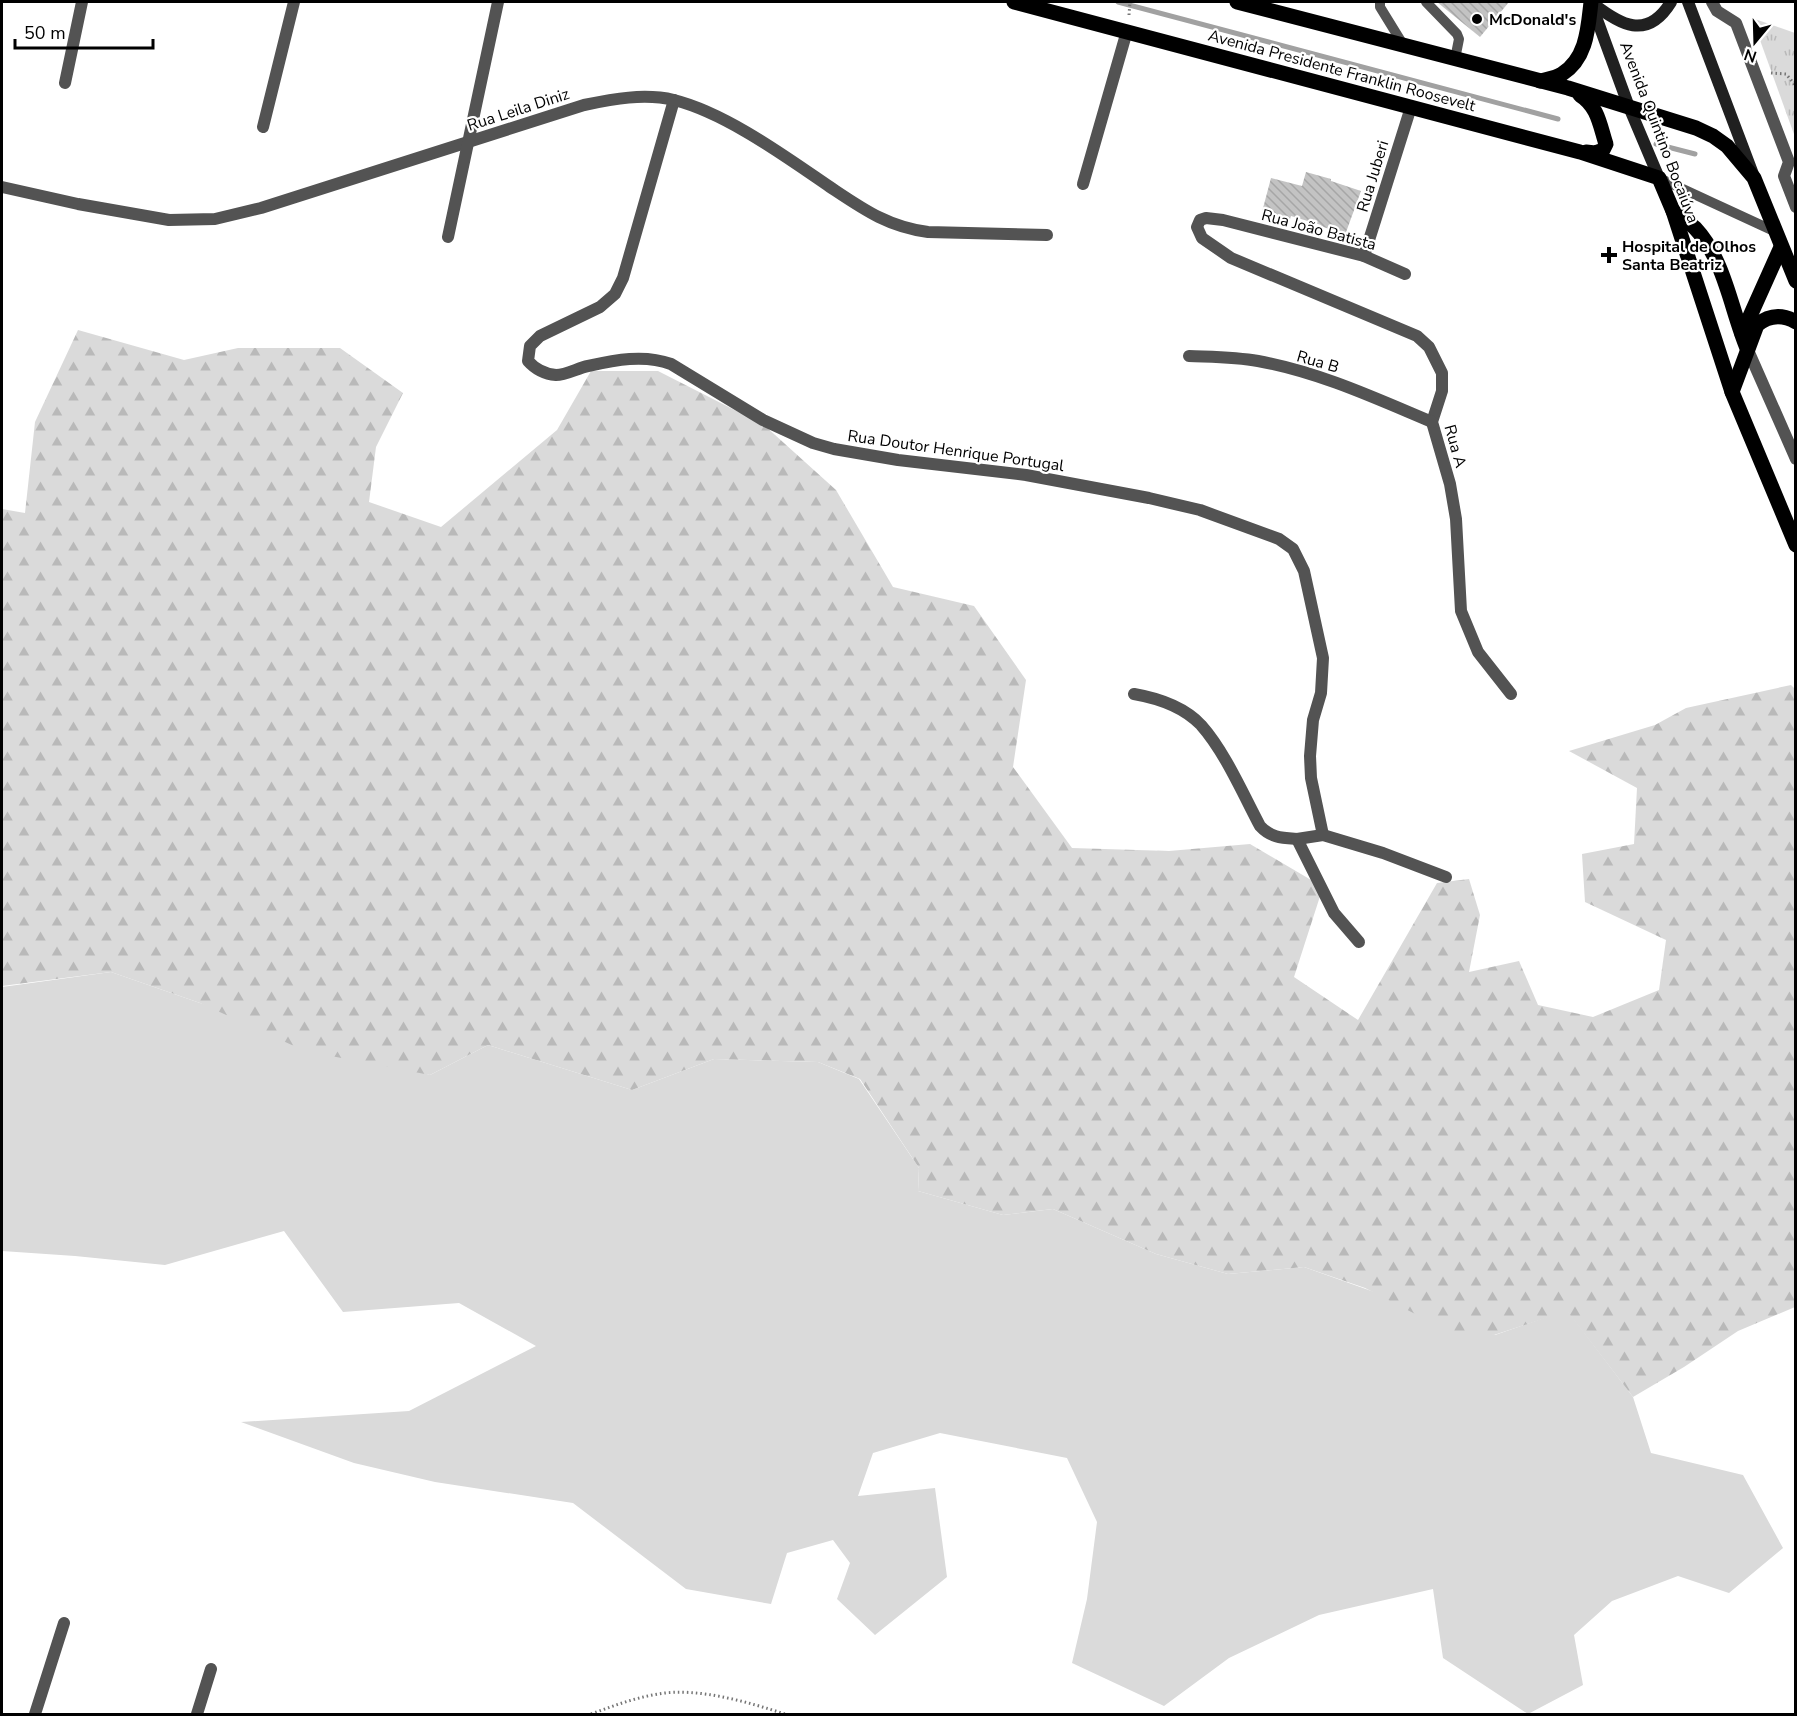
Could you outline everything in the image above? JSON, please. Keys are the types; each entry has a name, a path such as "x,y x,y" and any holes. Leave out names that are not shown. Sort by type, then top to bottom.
{"main road":[{"name":"Avenida Presidente Franklin Roosevelt","path":"1014,2 1580,152 1659,178"},
{"path":"1238,2 1629,106 1713,136 1727,146 1754,178"},
{"path":"1538,81 1561,75 1576,62 1583,48 1591,2"},
{"path":"1591,2 1612,19 1634,26 1652,24 1671,2"},
{"name":"Avenida Quintino Bocaiúva","path":"1591,2 1629,106 1673,211 1732,392 1796,545"},
{"path":"1688,2 1754,178 1796,281"},
{"path":"1568,88 1589,100 1606,144 1603,150 1595,153 1580,152"},
{"path":"1673,211 1694,228 1704,240 1717,264 1745,341"},
{"path":"1732,392 1745,341 1781,247"},
{"path":"1745,341 1757,326 1768,318 1782,317 1796,322"}],"street":[{"path":"65,83 82,2"},
{"path":"263,127 294,2"},
{"path":"448,237 498,2"},
{"path":"1712,2 1717,11 1736,22 1789,162 1785,176 1796,207"},
{"path":"1083,184 1127,31"},
{"name":"Rua Leila Diniz","path":"2,187 78,204 169,220 215,219 261,208 584,105 616,98 650,97 674,100 702,110 765,143 884,221 911,230 928,232 1047,235"},
{"name":"Rua Doutor Henrique Portugal","path":"674,100 623,278 615,294 600,307 540,336 530,346 528,362 537,371 558,375 598,364 656,358 670,364 763,420 813,443 898,460 1026,475 1149,498 1200,510 1279,539 1293,549 1304,572 1323,658 1321,693 1313,720 1310,756 1311,778 1323,835"},
{"name":"Rua Juberi","path":"1364,256 1411,106"},
{"name":"Rua A","path":"1223,220 1206,218 1200,220 1197,227 1199,233 1211,245 1231,258 1417,336 1429,347 1442,373 1442,391 1432,422 1450,484 1456,519 1461,611 1478,652 1511,694"},
{"name":"Rua João Batista","path":"1223,220 1364,256 1405,274"},
{"path":"1745,341 1796,459"},
{"name":"Rua B","path":"1189,356 1258,361 1328,379 1374,396 1432,422"},
{"path":"1134,694 1152,697 1176,707 1200,724 1221,754 1260,826 1270,835 1297,839 1323,835 1383,853 1446,877"},
{"path":"1297,839 1334,913 1359,942"},
{"path":"35,1714 64,1623"},
{"path":"197,1714 211,1669"}],"lane":[{"path":"1380,2 1380,7 1404,46"},
{"path":"1425,2 1457,34 1459,39 1455,59"},
{"path":"1659,178 1776,232"}],"path":[{"path":"1129,12 1130,2"},
{"path":"1754,72 1786,74 1796,86"},
{"path":"591,1714 626,1701 660,1694 691,1694 753,1703 785,1714"}],"green space":[{"path":"1752,18 1795,33 1795,137"},
{"path":"78,330 184,360 238,348 340,348 403,393 376,447 369,502 441,527 557,430 591,371 658,371 764,425 836,490 893,587 974,606 1026,680 1013,767 1072,848 1169,851 1250,844 1323,887 1294,977 1358,1020 1437,883 1469,879 1480,915 1469,972 1519,961 1538,1005 1593,1017 1659,990 1666,940 1585,902 1582,854 1634,844 1637,788 1569,751 1655,725 1686,708 1791,685 1796,690 1795,1307 1738,1331 1633,1397 1567,1311 1494,1335 1448,1331 1365,1288 1304,1267 1228,1274 1156,1254 1053,1209 1003,1215 918,1191 919,1168 860,1079 818,1062 714,1059 632,1090 488,1045 430,1075 305,1051 200,1003 111,972 2,986 2,509 25,513 35,422"},
{"path":"111,972 200,1003 430,1075 488,1045 632,1090 714,1059 818,1062 859,1079 919,1168 918,1191 1003,1215 1053,1209 1156,1254 1228,1274 1304,1267 1495,1335 1567,1310 1633,1397 1651,1453 1743,1475 1783,1548 1729,1593 1678,1576 1612,1601 1574,1635 1583,1685 1528,1714 1443,1658 1433,1589 1319,1615 1229,1658 1164,1706 1072,1663 1087,1599 1097,1522 1067,1458 940,1433 873,1453 858,1496 935,1488 947,1577 875,1635 837,1599 850,1563 833,1540 787,1553 771,1604 686,1589 573,1503 435,1482 354,1463 241,1422 409,1411 536,1346 459,1303 343,1312 284,1231 165,1265 2,1251 2,987"}],"building":[{"name":"McDonald's","path":"1437,2 1509,2 1480,37"},
{"path":"1306,172 1361,191 1345,235 1291,216 1290,219 1262,212 1271,178 1302,186"}],"waterway":[{"path":"1118,2 1558,119"},
{"path":"1656,144 1695,154"}],"place":[{"name":"McDonald's","path":"1477,19"},
{"name":"Hospital de Olhos Santa Beatriz","path":"1609,255"}]}
